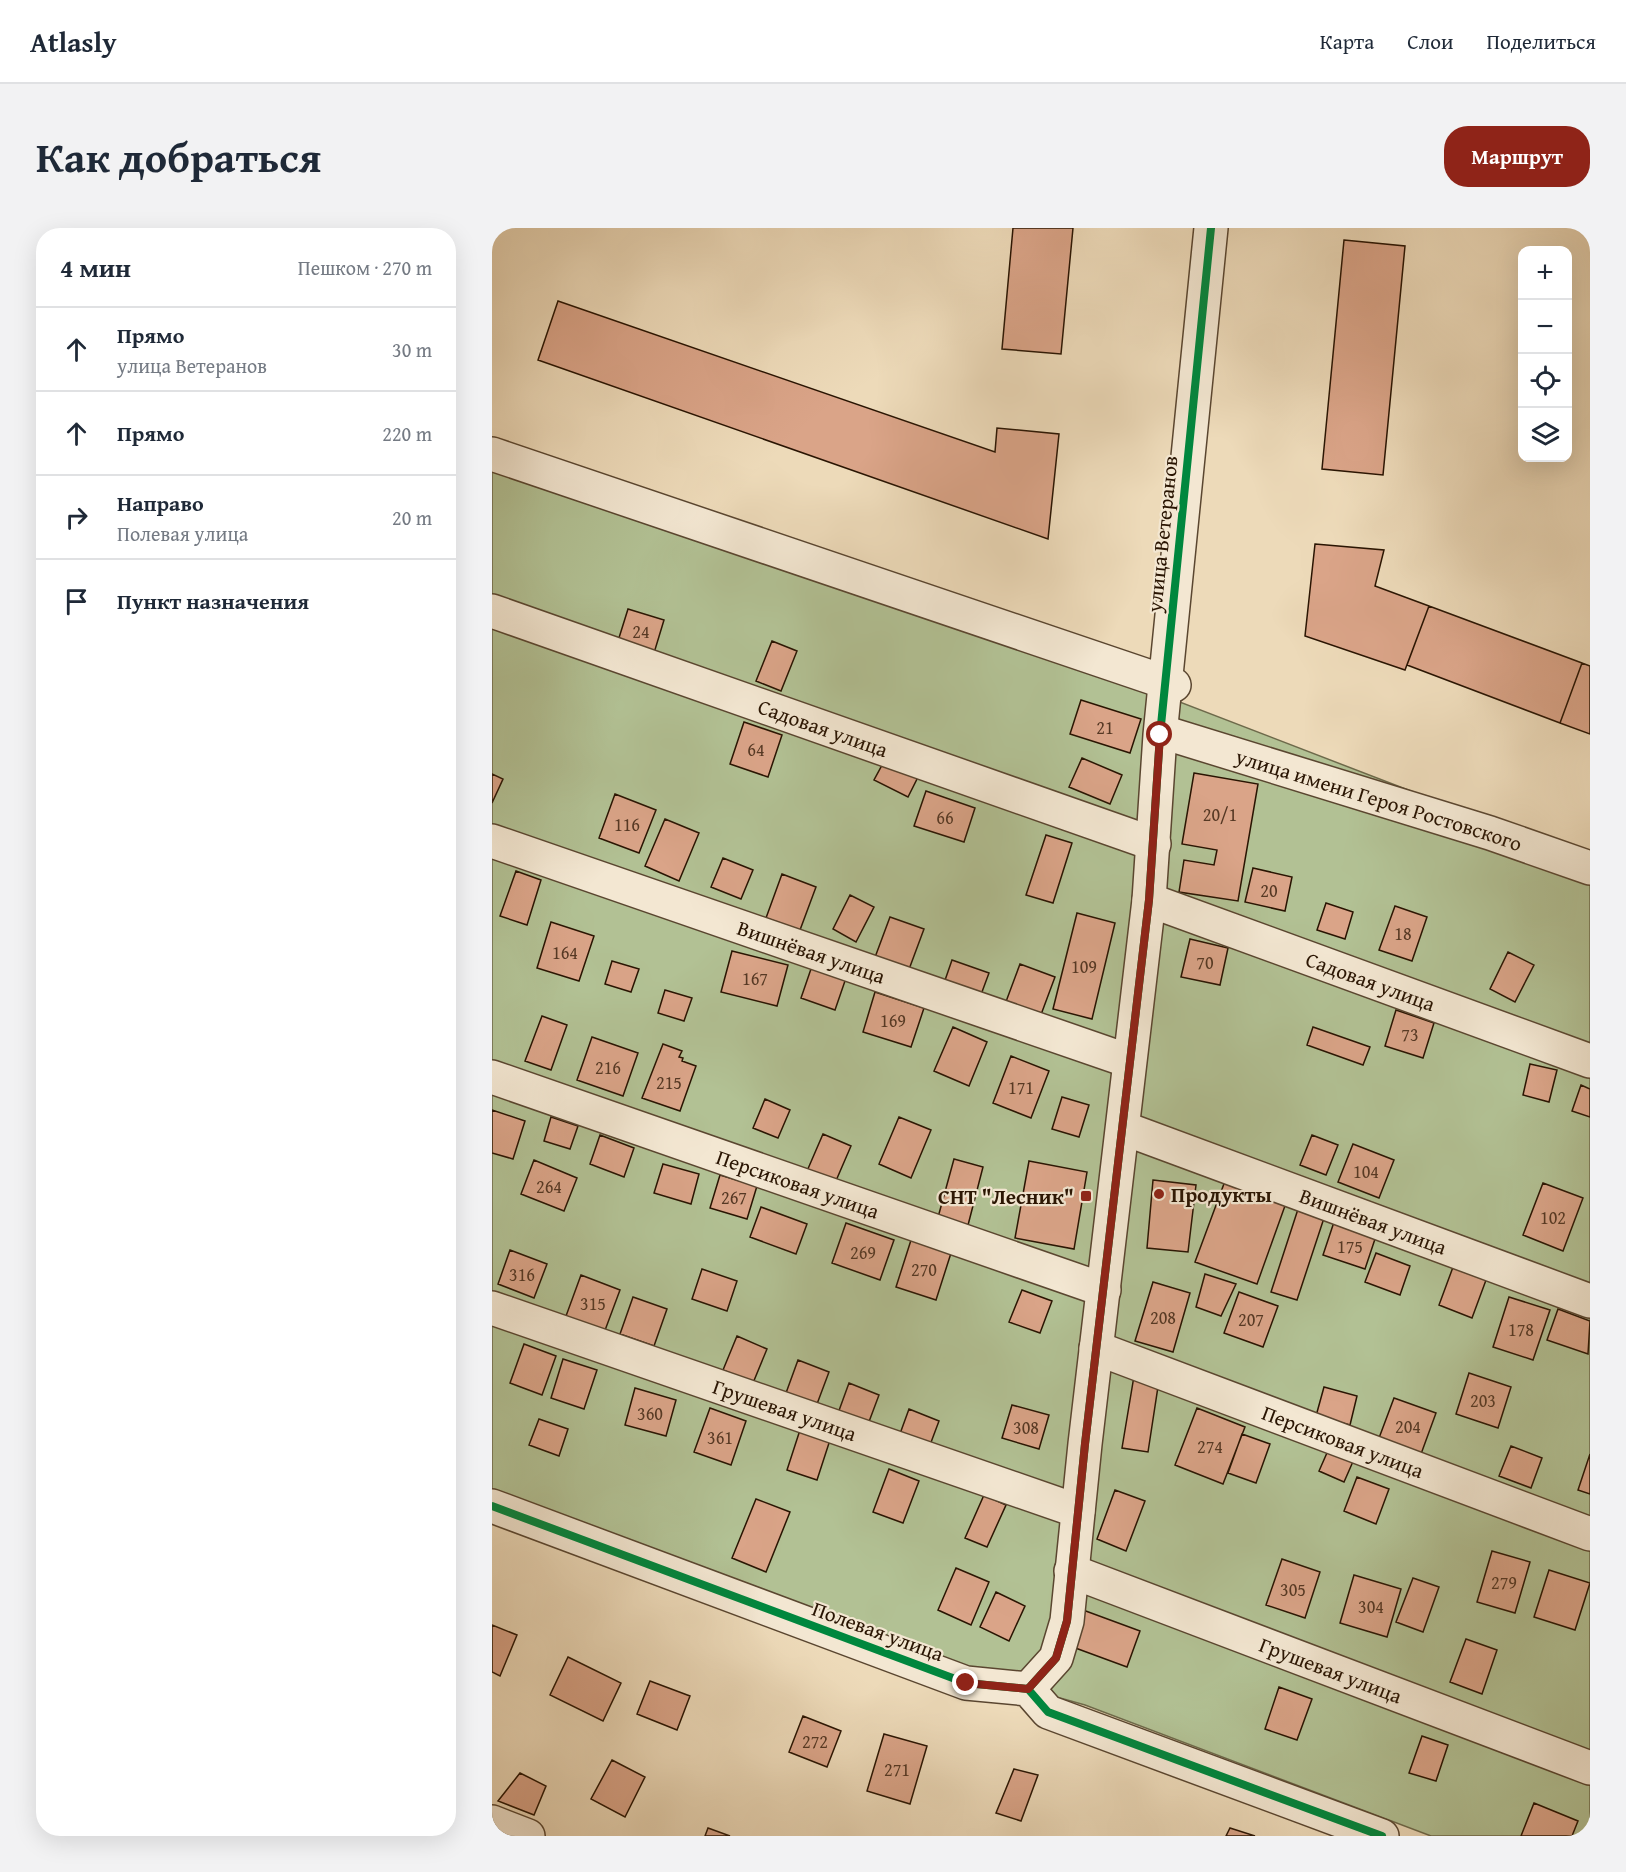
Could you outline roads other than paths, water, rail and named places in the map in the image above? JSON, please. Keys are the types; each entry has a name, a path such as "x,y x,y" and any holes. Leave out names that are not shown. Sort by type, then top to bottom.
{"street":[{"name":"улица Ветеранов","path":"1154,844 1211,228"},
{"name":"улица Ветеранов","path":"1154,844 1169,734 1170,684 1221,228"},
{"path":"492,454 1170,684"},
{"name":"Садовая улица","path":"492,611 1154,844"},
{"name":"улица имени Героя Ростовского","path":"1169,734 1490,833 1590,868"},
{"name":"Вишнёвая улица","path":"492,841 1130,1061"},
{"path":"1154,844 1067,1621 1056,1658 1028,1689 1048,1712 1382,1836"},
{"name":"Садовая улица","path":"1149,900 1590,1061"},
{"name":"Персиковая улица","path":"492,1077 1104,1290"},
{"name":"Вишнёвая улица","path":"1123,1128 1590,1300"},
{"name":"Грушевая улица","path":"492,1308 1078,1511"},
{"name":"Персиковая улица","path":"1096,1348 1590,1534"},
{"name":"Полевая улица","path":"492,1506 966,1683 1028,1689"},
{"name":"Грушевая улица","path":"1071,1570 1590,1768"},
{"path":"492,1822 528,1836"}],"place":[{"name":"Продукты","path":"1159,1194"},
{"name":"СНТ \"Лесник\"","path":"1086,1196"}]}
